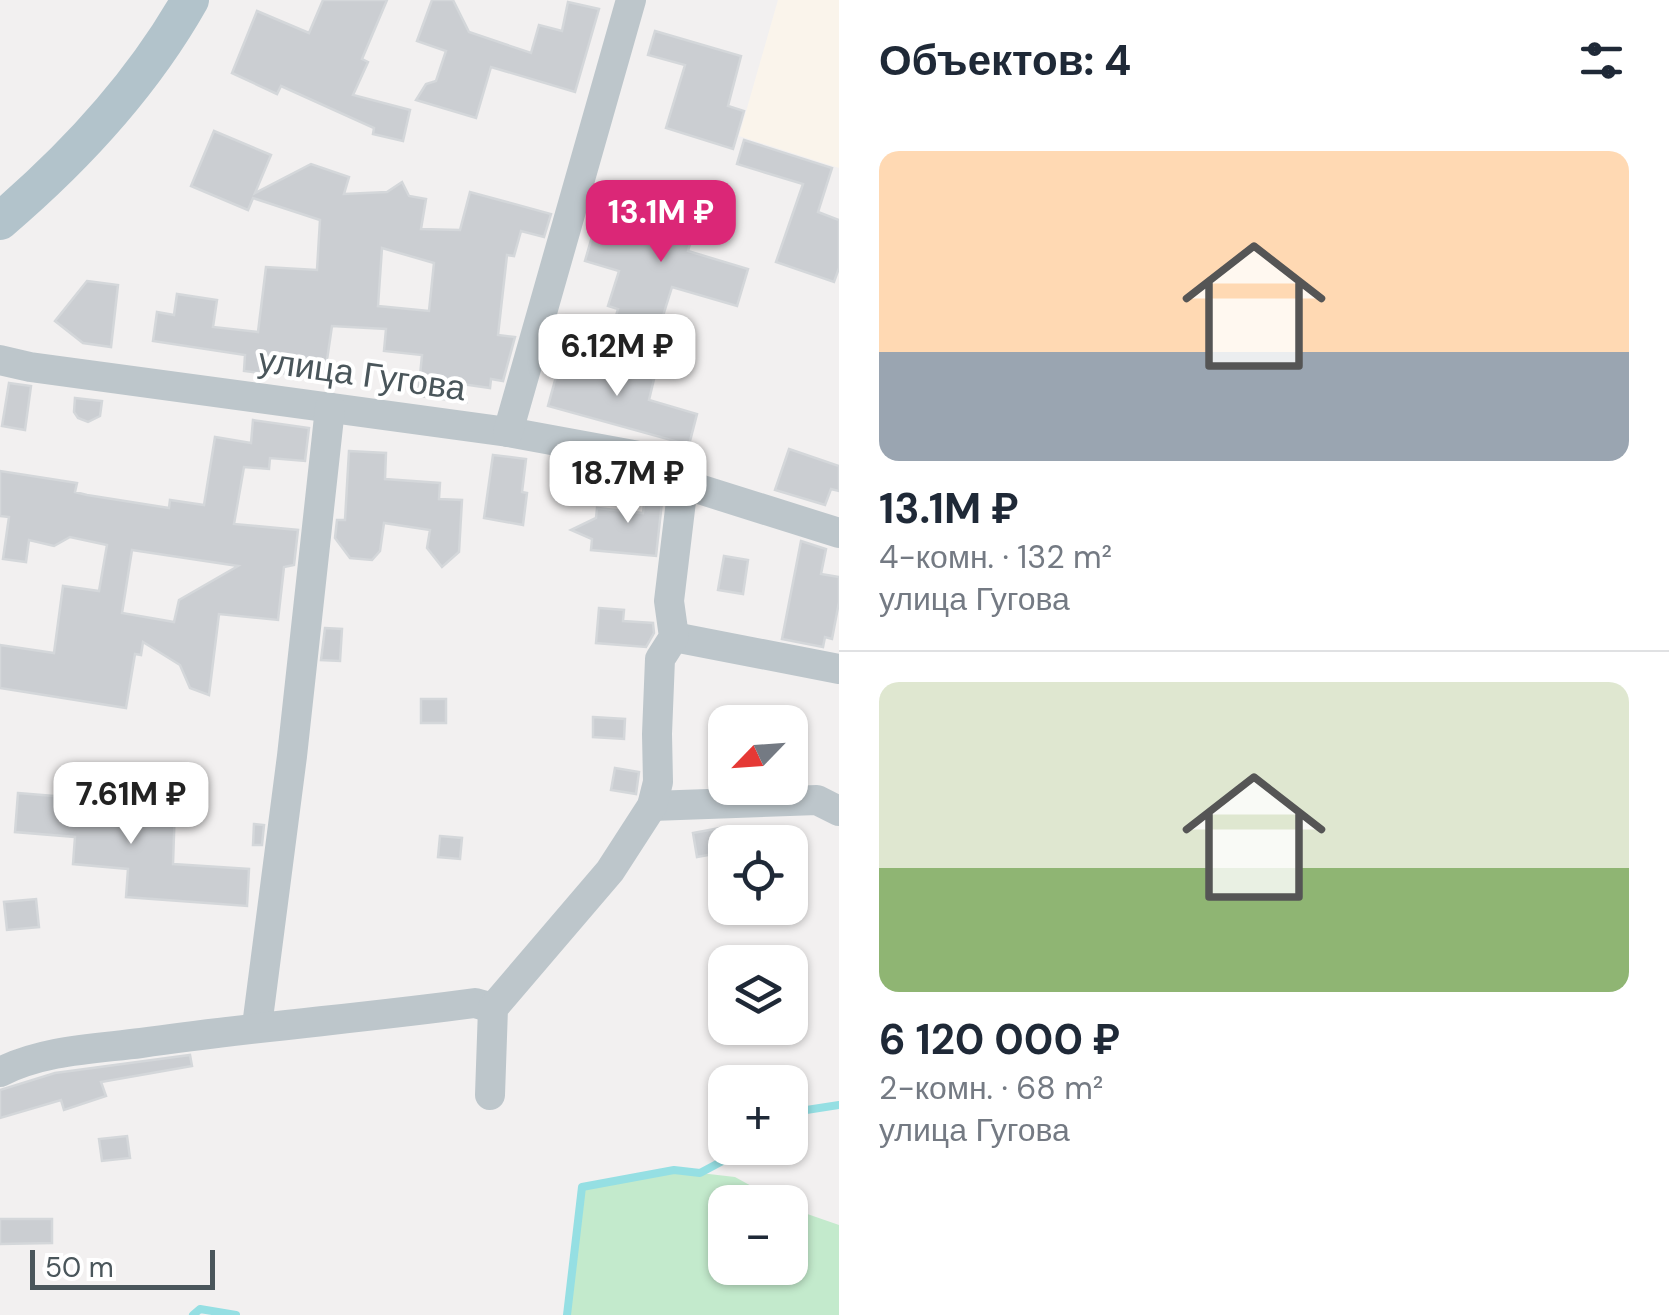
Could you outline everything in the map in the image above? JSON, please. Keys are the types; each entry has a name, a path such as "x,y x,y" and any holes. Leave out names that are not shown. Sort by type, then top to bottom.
{"main road":[{"path":"0,222 32,194 132,87 166,42 190,0"}],"street":[{"name":"улица Гугова","path":"0,360 508,432 631,0"},
{"path":"258,1026 330,408"},
{"path":"508,432 666,461 699,489 839,534"},
{"path":"490,1095 493,1008 610,872 652,806 658,782 660,659 674,637 669,602 684,476"},
{"path":"674,637 839,669"},
{"path":"652,806 817,800 839,811"},
{"path":"0,1072 20,1062 71,1050 476,1003 493,1008"}],"shaded area":[{"path":"778,0 839,0 839,168 739,136"}],"green space":[{"path":"674,1170 735,1177 749,1185 708,1185 708,1285 808,1285 808,1214 839,1225 839,1315 567,1315 582,1187"}],"building":[{"path":"323,0 387,0 362,59 368,62 353,95 410,110 403,141 373,134 374,128 281,86 277,94 232,73 257,11 309,33"},
{"path":"432,0 453,0 469,32 531,53 539,25 562,31 568,2 599,9 575,92 491,67 476,118 416,100 426,84 436,81 446,51 417,41"},
{"path":"655,31 741,56 728,106 744,111 733,149 666,128 685,65 648,55"},
{"path":"214,131 271,155 255,193 311,164 349,177 344,194 387,192 402,182 409,196 426,199 421,229 460,230 470,192 551,214 544,237 521,231 514,256 507,255 498,335 515,337 503,381 491,379 490,388 455,383 466,402 418,396 422,355 384,351 386,329 332,326 324,380 244,371 245,355 153,341 157,312 174,315 177,294 217,300 213,327 258,332 266,267 317,270 320,220 253,198 248,210 191,186","holes":["382,248 434,263 429,311 378,306"]},
{"path":"744,140 832,168 818,212 839,220 839,268 834,282 776,262 803,184 737,164"},
{"path":"641,197 699,214 688,251 748,269 737,306 672,287 658,332 615,319 618,309 608,306 619,271 585,261 593,233 627,243"},
{"path":"87,281 118,285 111,347 83,343 55,321"},
{"path":"563,351 654,379 649,400 697,414 689,445 548,406"},
{"path":"9,383 31,386 25,430 2,426"},
{"path":"75,398 102,401 100,416 88,422 78,418 74,412"},
{"path":"253,420 309,428 305,461 270,458 269,469 244,467 234,524 298,530 294,565 284,567 278,620 219,614 209,695 190,688 180,665 143,642 141,655 135,654 126,708 0,688 0,645 54,653 63,586 99,591 107,545 70,537 54,546 29,540 26,562 3,559 9,517 0,516 0,471 77,483 75,492 87,495 169,508 170,500 204,505 215,437 251,443","holes":["132,550 238,566 179,600 174,622 122,613"]},
{"path":"789,449 839,466 839,491 831,489 825,505 775,490"},
{"path":"349,451 386,453 385,479 440,483 439,499 462,500 459,552 442,567 427,548 430,530 384,523 380,551 372,560 350,558 335,538 337,520 345,520"},
{"path":"493,455 526,459 523,525 484,518"},
{"path":"647,479 664,484 656,556 591,550 592,539 571,530 596,518 597,508 643,513"},
{"path":"801,541 826,549 821,574 839,577 832,639 825,637 823,647 782,639"},
{"path":"724,556 748,560 743,594 718,590"},
{"path":"599,608 624,610 623,621 653,623 654,633 646,647 596,643"},
{"path":"325,628 342,629 340,661 321,660"},
{"path":"421,699 446,699 446,723 421,723"},
{"path":"593,717 625,719 624,739 593,737"},
{"path":"615,768 639,772 636,794 611,790"},
{"path":"18,793 175,806 173,864 249,869 247,906 126,897 128,869 73,864 75,837 15,832"},
{"path":"254,824 264,825 262,845 253,845"},
{"path":"708,830 708,855 697,857 693,833"},
{"path":"440,836 462,838 460,859 438,857"},
{"path":"36,899 39,927 7,930 4,902"},
{"path":"190,1055 192,1066 101,1082 106,1096 64,1110 61,1100 0,1118 0,1090 55,1073"},
{"path":"127,1136 130,1158 102,1161 99,1139"},
{"path":"0,1219 52,1219 52,1243 0,1244"}],"waterway":[{"path":"808,1110 839,1105"},
{"path":"567,1315 582,1187 674,1170 700,1173 715,1165"},
{"path":"193,1315 200,1309 236,1315"}]}
